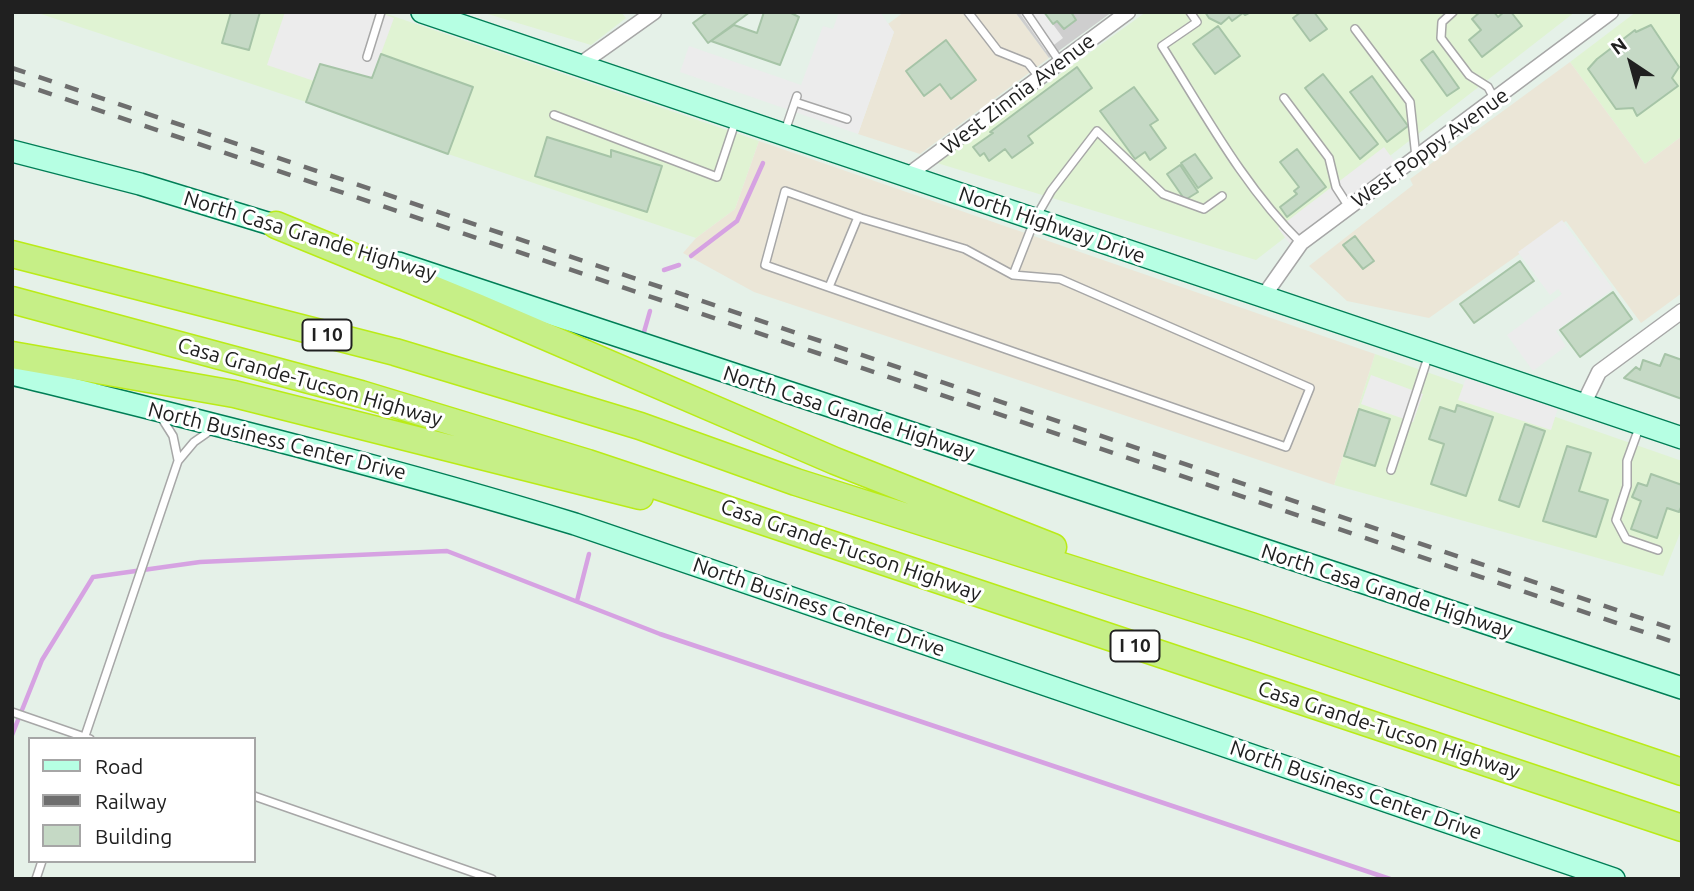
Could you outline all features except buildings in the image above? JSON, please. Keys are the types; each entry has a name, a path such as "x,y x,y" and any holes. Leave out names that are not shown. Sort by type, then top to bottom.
{"highway":[{"path":"276,225 489,312 822,455 1057,548 1203,611"},
{"name":"I 10","path":"12,254 395,352 640,426 796,482 1203,611 1682,772"},
{"name":"Casa Grande-Tucson Highway","path":"12,300 361,394 588,463 1682,828"},
{"path":"12,355 234,394 835,545"}],"main road":[{"name":"North Highway Drive","path":"422,12 1682,438"},
{"name":"North Casa Grande Highway","path":"12,151 140,184 483,289 633,342 1682,688"},
{"name":"North Business Center Drive","path":"12,374 220,424 458,488 575,524 1614,879"}],"street":[{"path":"578,66 654,12"},
{"name":"West Poppy Avenue","path":"1263,297 1301,243 1611,12"},
{"name":"West Zinnia Avenue","path":"908,175 1125,13"},
{"path":"1583,405 1599,372 1682,311"}],"lane":[{"path":"366,57 381,12"},
{"path":"968,12 998,51 1028,63 1039,77"},
{"path":"1026,12 1060,61"},
{"path":"1190,12 1197,22 1163,46 1239,167 1285,227 1301,243"},
{"path":"1453,12 1442,22 1441,38 1469,75 1488,87 1495,100"},
{"path":"1355,29 1410,102 1416,158"},
{"path":"1284,97 1329,158 1336,187 1350,208"},
{"path":"784,135 796,99 847,119"},
{"path":"554,115 717,177 736,119"},
{"path":"1013,275 1035,219 1051,191 1097,131 1163,194 1204,209 1222,196"},
{"path":"785,191 858,217 965,249 1013,275 1060,279 1310,388 1286,447 765,265 785,191"},
{"path":"829,287 858,217"},
{"path":"1391,470 1429,354"},
{"path":"153,409 173,436 178,461"},
{"path":"86,737 178,461 200,437 220,424"},
{"path":"1641,424 1627,461 1627,486 1616,520 1626,539 1658,550"},
{"path":"12,712 83,737"},
{"path":"256,797 492,879"}],"shaded area":[{"path":"35,12 381,12 759,141 735,209 696,238 448,154 306,102"},
{"path":"285,12 379,12 394,18 372,78 320,64 314,81 267,65"},
{"path":"481,12 621,12 626,18 591,45"},
{"path":"839,12 880,12 894,32 858,134 680,72 689,46 801,85 823,26 833,29"},
{"path":"904,12 1015,12 1049,58 920,154 858,134 894,32 888,24"},
{"path":"1015,12 1112,12 1049,58"},
{"path":"1019,12 1044,12 1063,38 1046,51"},
{"path":"1146,12 1575,12 1256,260 937,163"},
{"path":"1636,12 1682,12 1682,136 1645,164 1570,62"},
{"path":"1570,62 1645,164 1682,136 1682,293 1641,323 1566,221 1429,318 1347,301 1309,266 1413,185 1410,179"},
{"path":"759,141 1375,354 1334,485 754,292 683,253 696,238 735,209"},
{"path":"1384,147 1395,162 1290,244 1278,228"},
{"path":"1562,220 1613,289 1556,331 1566,346 1533,371 1507,335 1562,294 1558,289 1550,295 1518,252"},
{"path":"1375,354 1682,461 1682,528 1663,576 1334,485"},
{"path":"1371,375 1423,394 1413,422 1361,404"},
{"path":"1466,378 1558,408 1551,430 1458,400"}],"waterway":[{"path":"691,256 737,221 763,163"},
{"path":"664,270 679,265"},
{"path":"644,332 650,311"},
{"path":"12,735 42,660 93,577 200,562 447,551 660,634 1390,879"},
{"path":"577,601 589,554"}],"railway":[{"path":"12,68 1682,632"},
{"path":"12,81 1682,645"}]}
